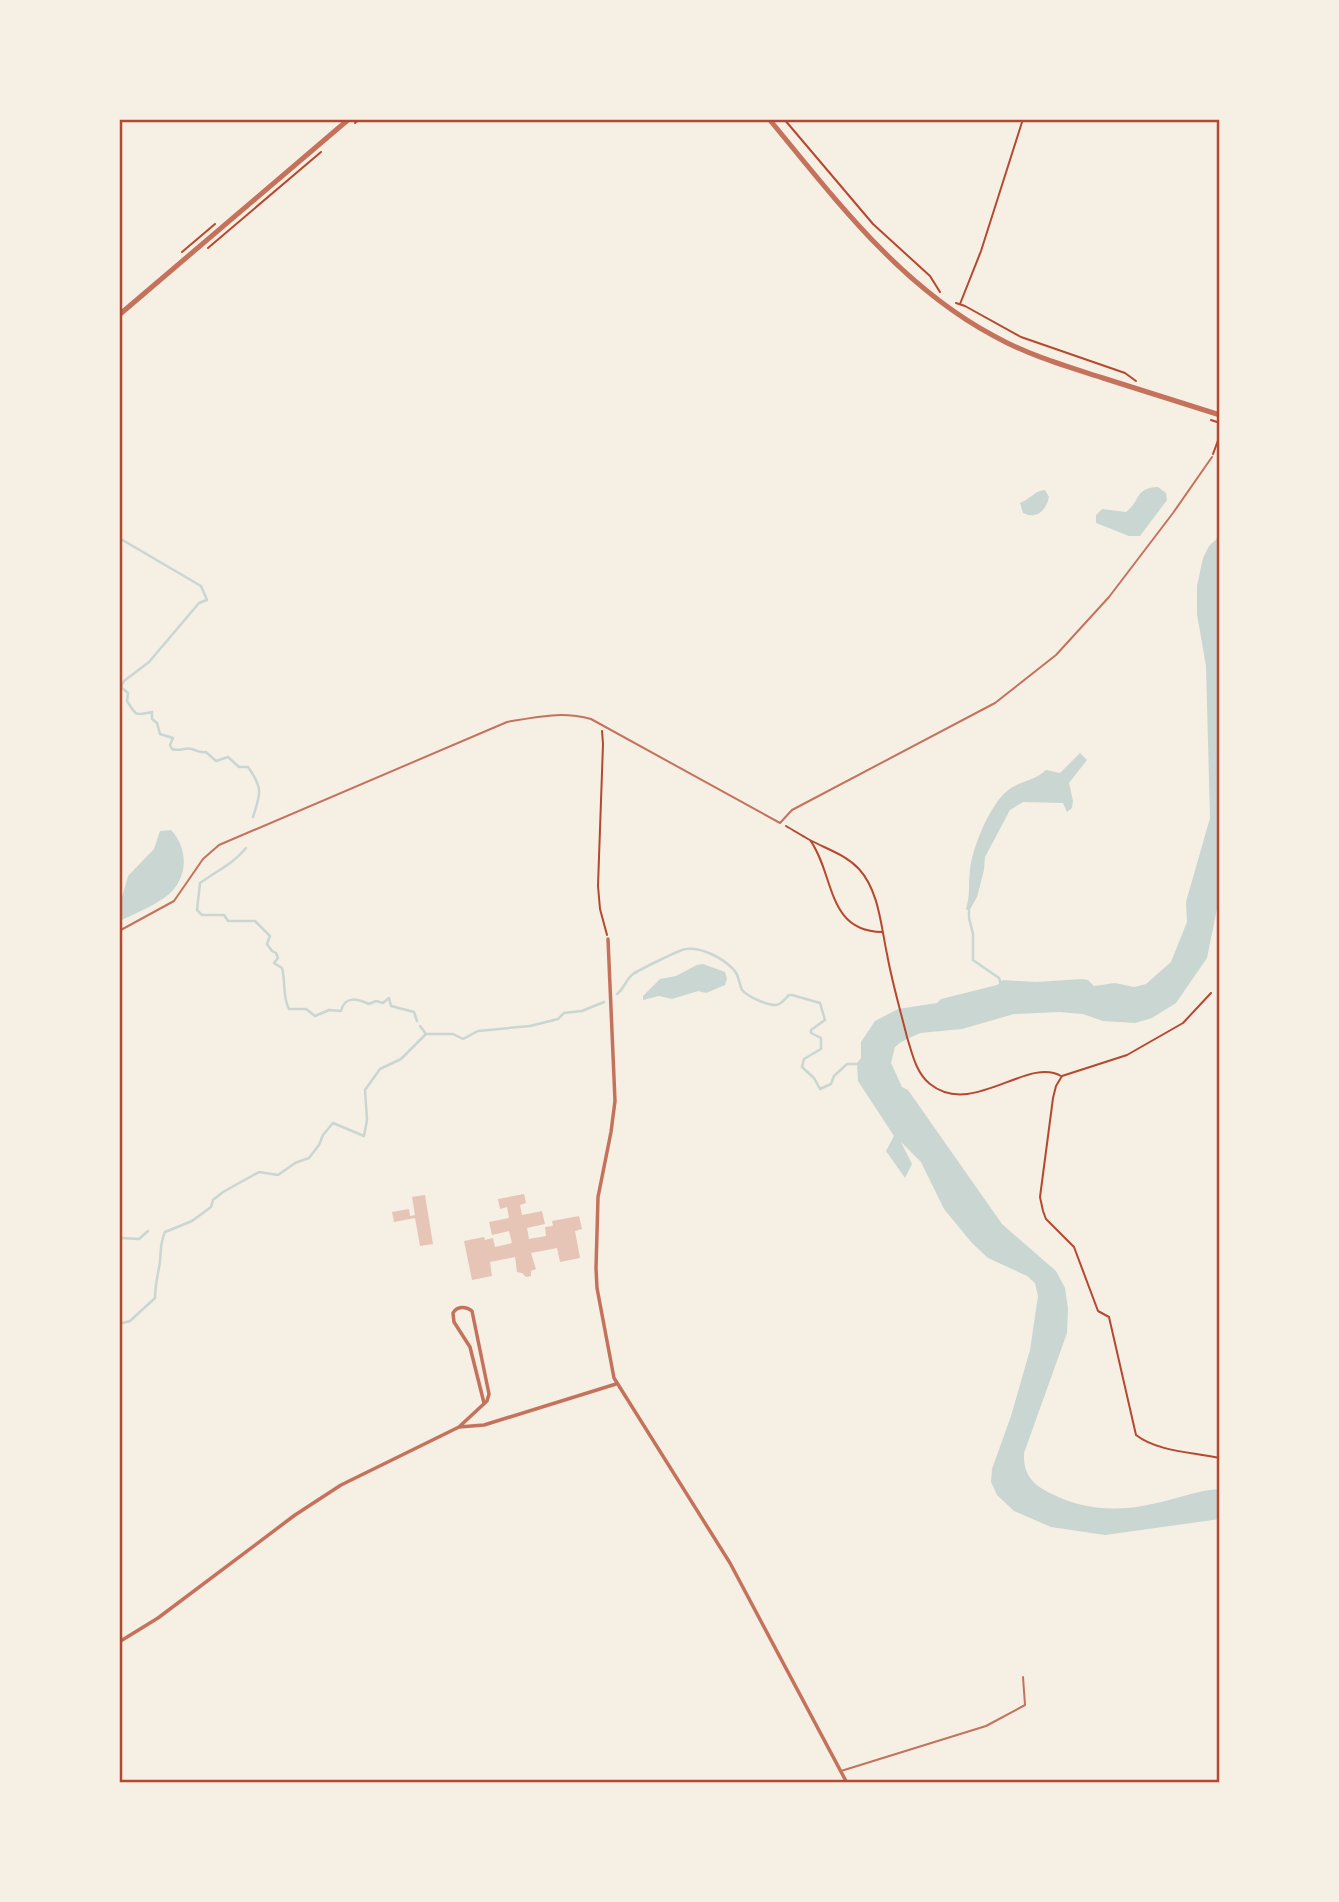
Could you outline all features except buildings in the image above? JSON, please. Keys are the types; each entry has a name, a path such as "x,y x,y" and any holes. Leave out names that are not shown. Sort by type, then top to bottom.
{"street":[{"path":"119,316 349,119"},
{"path":"769,119 879,248 927,291 971,323 1008,344 1046,359 1220,415"},
{"path":"608,939 615,1101 598,1197 596,1268 597,1288 614,1378 730,1563 847,1783"},
{"path":"119,1642 158,1618 323,1495 459,1427 484,1404 489,1398 489,1390 473,1316 469,1309 459,1307 454,1310 453,1319 470,1348 484,1404"},
{"path":"459,1427 484,1425 616,1384"}],"lane":[{"path":"119,930 174,901 203,859 214,849 507,722 560,715 580,716 601,724 780,823 792,810 995,703 1056,655 1108,597 1212,457"},
{"path":"840,1771 986,1726 1025,1705 1023,1677"}],"path":[{"path":"784,119 873,224 930,276 943,296"},
{"path":"960,304 981,251 1023,119"},
{"path":"953,302 1021,337 1125,373 1137,382"},
{"path":"1212,457 1220,435"},
{"path":"601,724 603,744 598,886 600,909 608,939"},
{"path":"780,823 838,853 860,870 874,899 895,992 920,1074 929,1083 950,1094 971,1093 1046,1071 1062,1076 1127,1055 1183,1023 1211,993"},
{"path":"809,840 818,852 833,896 849,922 861,930 883,932"},
{"path":"1062,1076 1053,1098 1040,1198 1046,1219 1074,1247 1098,1311 1109,1317 1136,1435 1145,1442 1220,1458"}],"shaded area":[{"path":"1158,487 1166,493 1167,500 1140,536 1129,536 1096,523 1096,515 1102,509 1126,512 1141,492"},
{"path":"1045,490 1049,497 1043,510 1033,515 1023,513 1020,503"},
{"path":"1220,536 1220,894 1207,958 1176,1003 1152,1018 1135,1023 1103,1021 1083,1014 1059,1012 1014,1014 962,1029 920,1033 895,1047 891,1063 902,1087 908,1090 1002,1224 1056,1271 1065,1288 1067,1333 1024,1453 1025,1467 1030,1478 1039,1487 1064,1499 1088,1506 1114,1509 1139,1507 1220,1489 1220,1519 1105,1535 1051,1527 1014,1511 997,1495 991,1482 992,1469 1030,1350 1038,1296 1035,1283 1027,1276 988,1258 972,1243 944,1209 921,1162 901,1142 912,1164 905,1178 886,1151 894,1136 858,1081 857,1063 861,1058 861,1042 875,1021 898,1009 937,1003 941,999 997,985 1003,980 1036,982 1082,979 1088,980 1094,986 1115,983 1134,987 1146,984 1171,962 1187,922 1186,902 1210,818 1206,666 1197,614 1197,586 1203,558 1209,546"},
{"path":"1080,753 1087,760 1069,783 1072,808 1067,812 1063,803 1023,802 1010,810 985,857 977,897 969,911 966,909 974,850 994,806 1007,791 1046,770 1060,773"},
{"path":"171,830 183,856 184,866 178,883 159,901 120,921 119,897 122,897 128,876 154,849 160,831"},
{"path":"703,964 725,972 725,985 706,993 698,991 672,999 659,996 643,1000 643,996 660,979 676,976"}],"waterway":[{"path":"119,538 201,586 207,600 199,603 149,662 124,681 121,687 128,693 127,701 137,714 152,712 152,719 157,723 160,734 173,738 170,745 172,749 206,752 216,761 228,757 239,767 248,767 259,791 253,817"},
{"path":"246,848 230,863 200,883 197,910 202,915 224,915 228,921 255,921 270,936 267,944 278,958 274,963 282,968 289,1009 306,1009 315,1016 329,1010 341,1011 349,1000 369,1004 376,1001 383,1003 389,998 391,1006 414,1012 417,1021"},
{"path":"969,911 973,934 973,960 999,978 1001,984"},
{"path":"617,994 633,974 676,952 686,949 705,952 734,970 742,990 758,1000 776,1005 792,995 820,1003 825,1020 811,1030 811,1033 821,1038 821,1049 804,1059 802,1067 814,1078 820,1089 831,1084 834,1076 847,1064 860,1064"},
{"path":"119,1324 130,1321 155,1298 161,1243 165,1232 192,1221 211,1207 213,1200 223,1192 259,1172 278,1175 295,1163 309,1158 333,1123 364,1136 367,1120 365,1090 380,1069 401,1059 426,1034 453,1034 463,1039 478,1031 530,1026 558,1019 564,1013 582,1011 604,1002"},
{"path":"420,1026 426,1034"},
{"path":"119,1240 139,1239 148,1231"}]}
